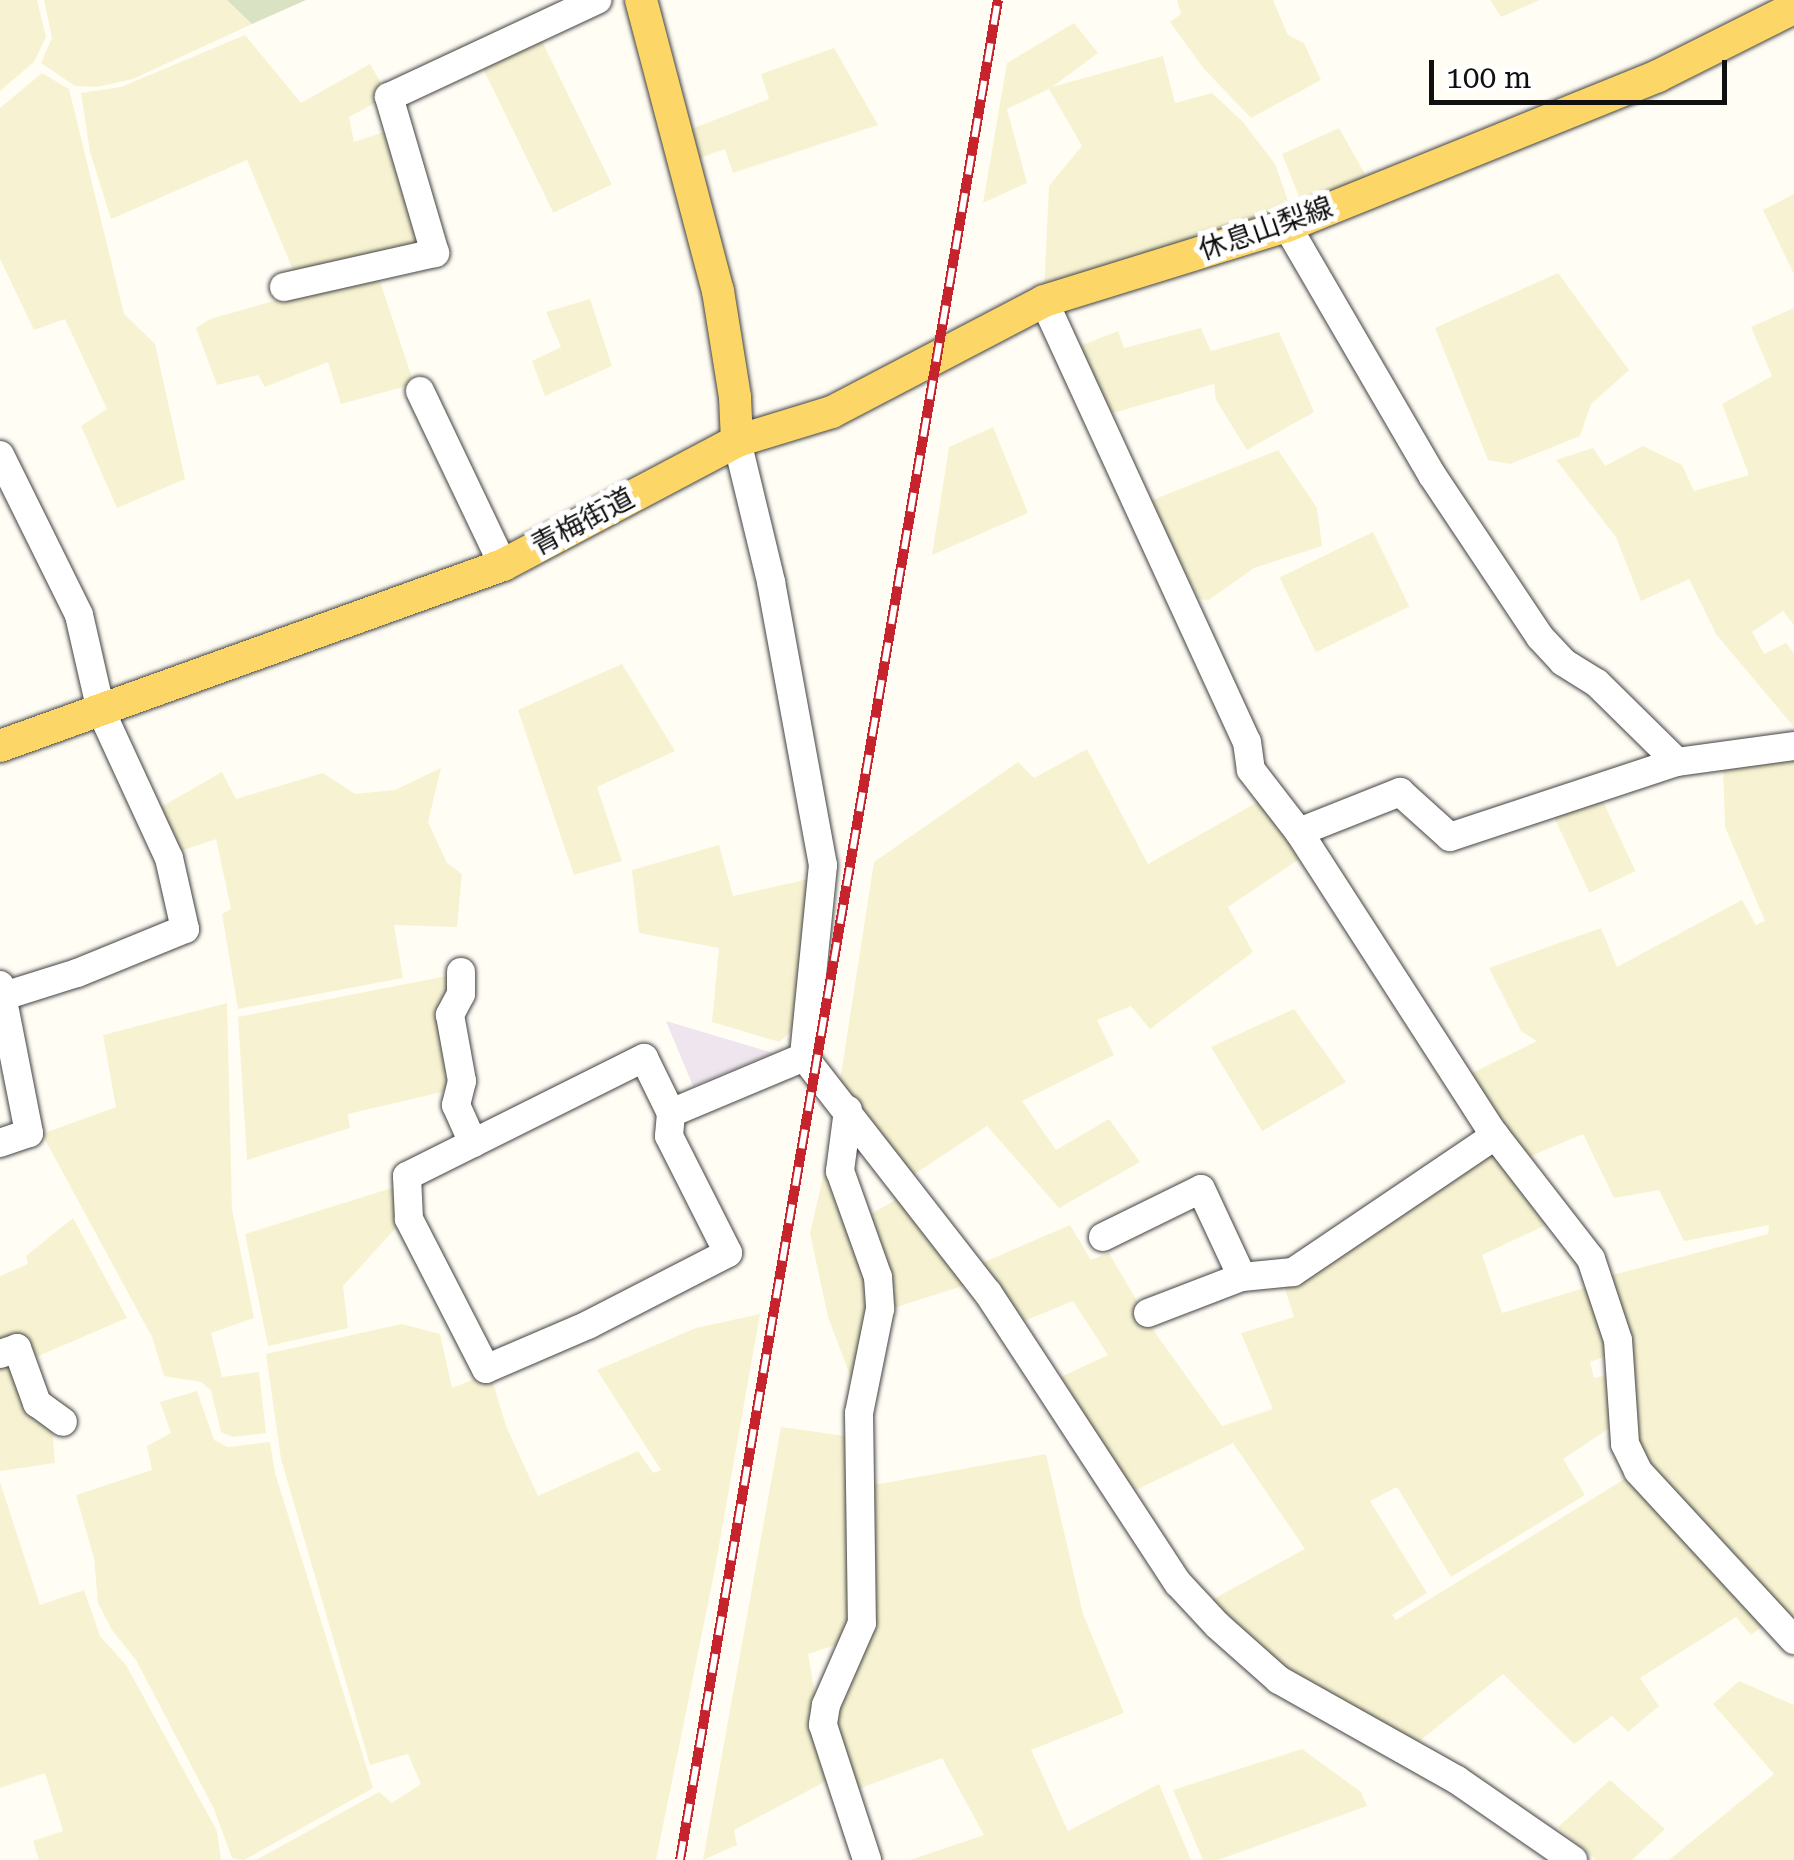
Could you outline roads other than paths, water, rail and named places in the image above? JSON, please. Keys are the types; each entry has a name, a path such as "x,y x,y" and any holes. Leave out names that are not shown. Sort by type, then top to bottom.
{"main road":[{"path":"641,0 718,291 735,397 737,441"},
{"name":"休息山梨線","path":"737,441 832,412 1044,302 1288,226 1658,76 1794,8"},
{"name":"青梅街道","path":"0,746 503,565 737,441"}],"street":[{"path":"284,288 435,253 389,96 597,0"},
{"path":"1288,226 1432,476 1540,637 1563,662 1597,683 1677,762"},
{"path":"1044,302 1247,742 1252,770 1299,832 1496,1136 1591,1260 1606,1295 1618,1340 1625,1444 1638,1471 1794,1640"},
{"path":"420,391 503,565"},
{"path":"737,441 771,582 823,864 804,1057 988,1293 1178,1583 1217,1625 1280,1680 1456,1780 1573,1860"},
{"path":"0,454 79,615 101,711 169,858 185,929 78,973 2,991 29,1133 0,1144"},
{"path":"1299,832 1400,792 1450,837 1677,762 1794,746"},
{"path":"461,972 461,994 450,1015 462,1082 456,1105 473,1143"},
{"path":"671,1114 804,1057"},
{"path":"644,1058 671,1114 669,1136 728,1253 588,1325 486,1369 408,1219 407,1176 473,1143 644,1058"},
{"path":"848,1110 840,1171 878,1277 880,1310 859,1413 862,1623 826,1704 823,1725 824,1739 866,1860"},
{"path":"1148,1314 1242,1277 1293,1272 1496,1136"},
{"path":"1103,1237 1201,1190 1242,1277"},
{"path":"0,1354 17,1348 37,1403 62,1422"}],"railway":[{"path":"680,1860 998,0"}]}
